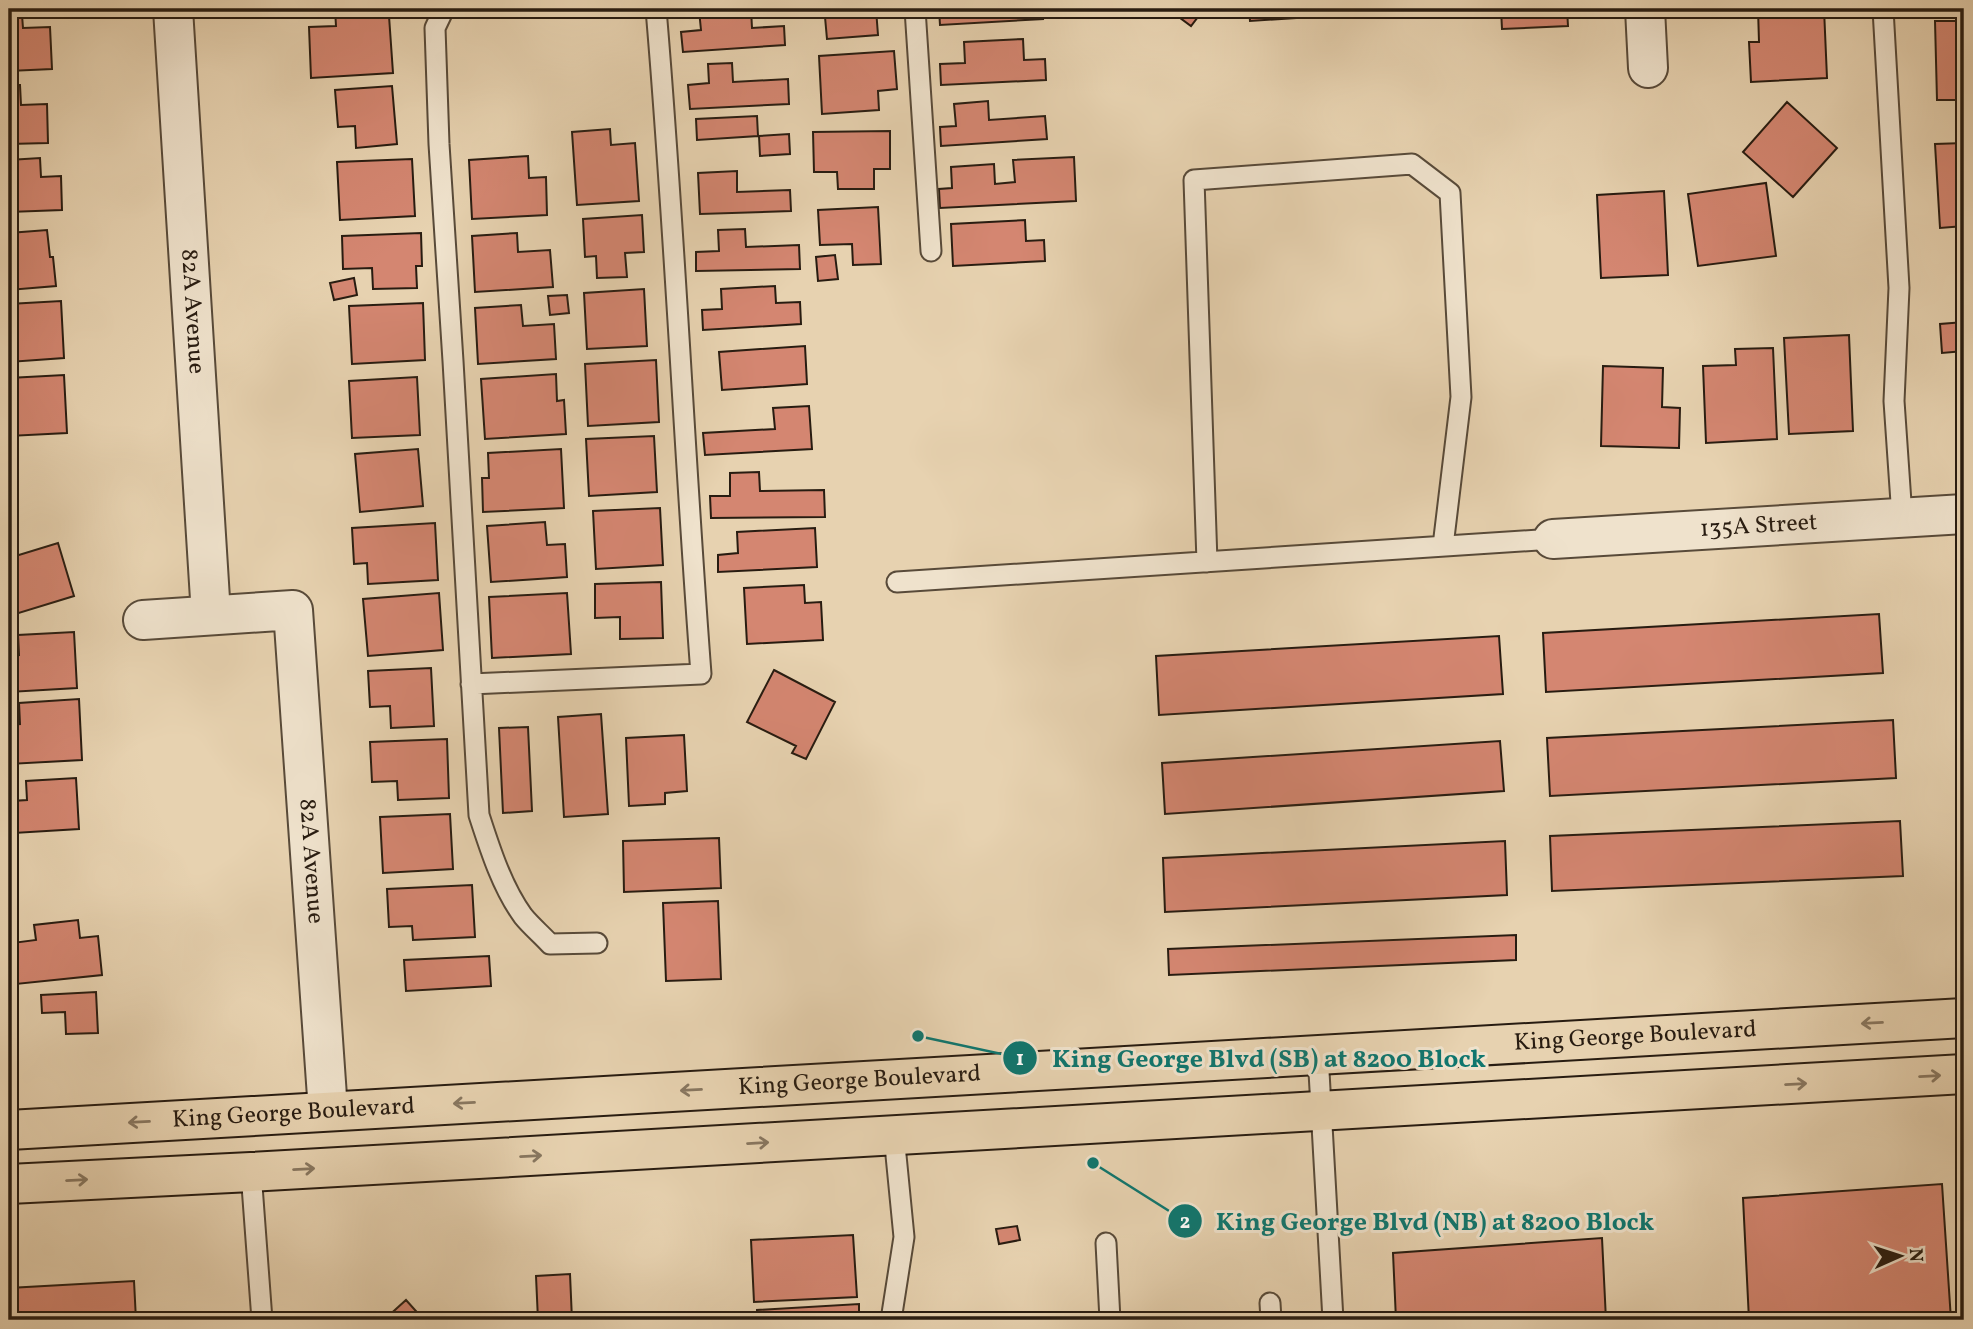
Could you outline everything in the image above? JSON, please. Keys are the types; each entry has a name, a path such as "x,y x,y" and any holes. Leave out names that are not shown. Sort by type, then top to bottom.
{"main road":[{"name":"King George Boulevard","path":"9,1130 1964,1017"},
{"path":"9,1184 1964,1074"}],"street":[{"name":"82A Avenue","path":"173,9 211,615"},
{"path":"1645,9 1648,68"},
{"name":"135A Street","path":"1553,539 1964,514"},
{"name":"82A Avenue","path":"143,620 293,610 328,1111"}],"lane":[{"path":"444,9 435,28 439,144 479,815 504,882 523,916 550,944 597,943"},
{"path":"471,684 701,674 687,489 665,110 656,9"},
{"path":"915,9 931,251"},
{"path":"1883,9 1899,288 1894,401 1902,517"},
{"path":"1207,562 1194,180 1412,164 1450,193 1461,397 1443,546"},
{"path":"897,582 1553,539"},
{"path":"1318,1054 1334,1320"},
{"path":"891,1320 904,1237 894,1135"},
{"path":"251,1172 262,1320"},
{"path":"1105,1243 1110,1320"}],"building":[{"path":"335,9 349,9 350,18 389,16 393,73 311,78 309,27 336,26"},
{"path":"751,9 752,28 784,26 785,45 683,52 681,32 701,30 699,10"},
{"path":"810,9 876,9 878,35 827,39 825,17 811,18"},
{"path":"939,9 1042,9 1043,19 940,25"},
{"path":"1168,9 1204,9 1191,26"},
{"path":"1249,9 1325,9 1326,16 1250,21"},
{"path":"1501,9 1567,9 1568,26 1502,29"},
{"path":"1758,9 1824,9 1827,78 1751,82 1749,42 1759,42"},
{"path":"9,15 22,15 23,28 50,27 52,69 9,71"},
{"path":"1935,21 1964,21 1964,100 1937,100"},
{"path":"1023,39 1024,60 1045,59 1046,80 941,85 940,64 965,63 964,42"},
{"path":"894,51 897,89 878,91 879,110 822,114 819,56"},
{"path":"732,63 733,82 788,79 789,104 690,109 688,85 709,83 708,64"},
{"path":"9,85 20,85 21,105 47,104 48,143 9,144"},
{"path":"392,86 397,144 356,148 355,126 338,127 335,90"},
{"path":"988,101 989,120 1045,116 1047,139 941,146 940,127 956,126 954,104"},
{"path":"1787,102 1837,148 1793,197 1743,152"},
{"path":"757,116 758,136 697,140 696,119"},
{"path":"610,129 611,145 635,143 639,201 577,205 572,132"},
{"path":"890,131 890,169 874,169 874,189 838,189 837,172 814,172 813,132"},
{"path":"789,134 790,154 760,156 759,136"},
{"path":"1964,143 1964,226 1940,228 1935,144"},
{"path":"528,156 529,178 546,177 547,215 472,219 469,160"},
{"path":"1074,157 1076,201 940,208 939,189 952,188 951,167 994,164 995,184 1015,182 1013,160"},
{"path":"40,158 41,177 61,176 62,210 9,212 9,160"},
{"path":"412,159 415,216 340,220 337,162"},
{"path":"737,171 737,192 790,190 791,211 700,214 698,173"},
{"path":"1766,183 1776,256 1698,266 1688,194"},
{"path":"1664,191 1668,275 1601,278 1597,195"},
{"path":"878,207 881,264 853,265 852,244 820,245 818,210"},
{"path":"642,215 644,252 625,253 627,277 597,278 596,256 585,257 583,219"},
{"path":"1025,220 1026,241 1044,240 1045,261 953,266 951,224"},
{"path":"745,229 746,247 799,245 800,269 696,271 696,252 719,251 718,230"},
{"path":"47,230 56,286 9,290 9,233"},
{"path":"421,233 422,266 416,266 417,288 373,289 372,268 343,269 342,236"},
{"path":"517,233 518,252 550,250 553,287 475,292 472,236"},
{"path":"1964,241 1964,314 1959,242"},
{"path":"835,255 838,279 818,281 816,257"},
{"path":"354,278 357,295 334,300 330,283"},
{"path":"775,286 776,303 800,302 801,324 703,330 702,310 722,309 721,289"},
{"path":"644,289 647,346 587,349 584,293"},
{"path":"567,295 569,313 550,315 548,296"},
{"path":"61,301 64,358 9,362 9,304"},
{"path":"423,303 425,360 352,364 349,306"},
{"path":"521,305 523,326 554,324 556,359 478,364 475,308"},
{"path":"1964,322 1964,351 1942,353 1940,324"},
{"path":"1849,335 1853,431 1789,434 1784,338"},
{"path":"805,346 807,384 722,390 719,352"},
{"path":"1773,348 1777,439 1706,443 1703,366 1736,365 1735,349"},
{"path":"656,360 659,422 588,426 585,364"},
{"path":"1603,366 1663,368 1662,407 1680,408 1679,448 1601,446"},
{"path":"556,374 557,401 564,400 566,434 485,439 481,379"},
{"path":"64,375 67,433 9,436 9,378"},
{"path":"417,377 420,435 352,438 349,381"},
{"path":"809,406 812,449 705,455 703,433 775,429 773,408"},
{"path":"654,436 657,492 589,496 586,439"},
{"path":"418,449 423,506 360,512 355,454"},
{"path":"561,449 564,508 483,512 482,478 489,478 488,453"},
{"path":"759,472 760,491 824,490 825,517 711,518 710,496 730,496 730,473"},
{"path":"660,508 663,565 596,569 593,511"},
{"path":"545,522 547,545 565,544 567,577 491,582 487,526"},
{"path":"435,523 438,580 368,584 367,563 354,564 352,528"},
{"path":"815,528 817,567 718,572 718,555 738,553 737,532"},
{"path":"58,543 74,596 9,616 9,558"},
{"path":"661,582 663,638 620,639 620,617 595,618 595,584"},
{"path":"804,585 805,603 821,602 823,640 747,644 744,588"},
{"path":"439,593 443,650 368,656 363,599"},
{"path":"567,593 571,654 492,658 489,597"},
{"path":"1959,598 1964,598 1964,657 1960,657"},
{"path":"1879,614 1883,673 1546,692 1543,633"},
{"path":"74,632 77,688 9,692 9,656 19,655 18,635"},
{"path":"1499,636 1503,694 1159,715 1156,656"},
{"path":"431,668 434,726 391,728 390,706 370,707 368,671"},
{"path":"774,670 835,702 806,759 792,753 796,746 747,722"},
{"path":"79,699 82,760 9,764 9,725 20,724 19,703"},
{"path":"601,714 608,814 564,817 558,717"},
{"path":"1893,720 1896,778 1550,796 1547,738"},
{"path":"528,727 532,811 503,813 499,728"},
{"path":"684,735 687,791 665,793 665,804 629,806 626,738"},
{"path":"447,739 449,798 398,800 397,781 372,782 370,742"},
{"path":"1500,741 1504,791 1165,814 1162,763"},
{"path":"76,778 79,829 14,833 12,801 27,800 26,781"},
{"path":"450,814 453,869 383,873 380,817"},
{"path":"1900,821 1903,876 1552,891 1550,836"},
{"path":"719,838 721,888 624,892 623,841"},
{"path":"1505,841 1507,895 1165,912 1163,858"},
{"path":"472,885 475,937 413,940 412,926 389,927 387,889"},
{"path":"718,901 721,979 666,981 663,903"},
{"path":"78,920 80,938 98,936 102,975 16,984 12,943 36,940 34,925"},
{"path":"1516,935 1516,960 1169,975 1168,949"},
{"path":"489,956 491,986 406,991 404,960"},
{"path":"96,992 98,1033 66,1034 65,1012 42,1013 41,995"},
{"path":"1942,1184 1951,1320 1749,1320 1743,1198"},
{"path":"1017,1226 1020,1240 999,1244 996,1229"},
{"path":"853,1235 857,1297 754,1302 751,1240"},
{"path":"1602,1238 1606,1320 1396,1320 1393,1253"},
{"path":"570,1274 572,1320 538,1320 536,1276"},
{"path":"134,1281 136,1320 9,1320 9,1288"},
{"path":"406,1300 424,1320 385,1320 385,1319"},
{"path":"859,1304 859,1320 757,1320 757,1310"}],"place":[{"name":"King George Blvd (SB) at 8200 Block","path":"918,1036"},
{"name":"King George Blvd (NB) at 8200 Block","path":"1093,1163"}]}
